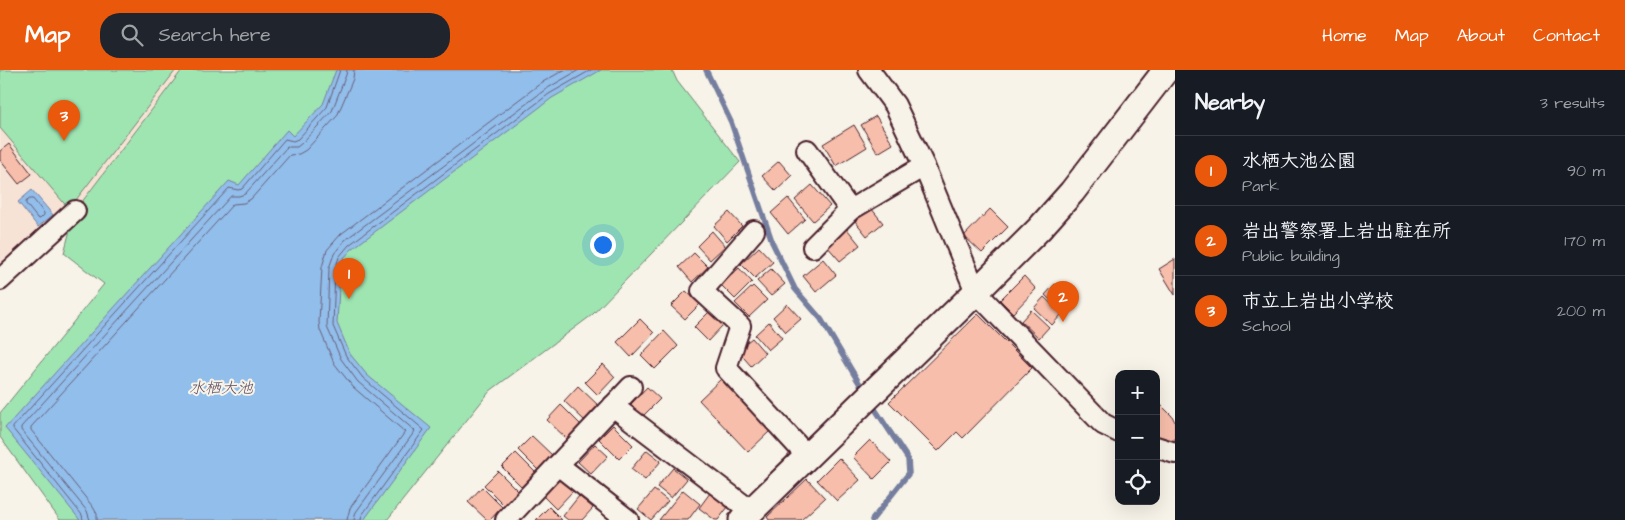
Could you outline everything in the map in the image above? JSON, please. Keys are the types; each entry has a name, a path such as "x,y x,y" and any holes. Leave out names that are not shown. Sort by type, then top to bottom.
{"street":[{"path":"869,70 895,105 924,166 976,292 1103,424 1115,430"},
{"path":"613,406 746,516 1039,229 1072,192 1166,70"},
{"path":"807,150 850,210"},
{"path":"813,247 850,210 924,166"},
{"path":"0,280 75,211"},
{"path":"754,231 702,291 740,326 726,368 808,457"},
{"path":"506,520 631,387"},
{"path":"1160,448 1175,453"},
{"path":"558,465 628,520"}],"shaded area":[{"path":"0,70 182,70 75,211 0,269"}],"green space":[{"path":"0,70 176,70 69,209 0,128"},
{"path":"182,70 672,70 677,81 740,162 592,315 490,391 387,520 60,520 0,437 0,413 104,284 64,253 75,211"}],"water":[{"name":"水栖大池","path":"336,70 601,70 552,98 352,249 343,259 340,271 337,323 350,354 367,375 431,428 364,520 80,520 5,428 229,181 239,185 287,130 293,136 323,104"},
{"path":"32,190 53,215 38,227 18,202"}],"building":[{"path":"876,116 893,144 878,153 861,125"},
{"path":"854,125 867,147 836,166 823,144"},
{"path":"9,144 32,174 19,184 0,160 0,151"},
{"path":"779,161 792,176 776,191 762,176"},
{"path":"812,185 830,206 813,221 795,200"},
{"path":"788,198 805,219 788,234 771,213"},
{"path":"871,208 883,223 867,236 855,221"},
{"path":"990,209 1008,227 982,253 964,236"},
{"path":"729,212 742,226 727,241 714,226"},
{"path":"847,229 860,245 840,261 827,246"},
{"path":"712,231 725,246 710,260 697,246"},
{"path":"759,247 773,262 755,278 741,264"},
{"path":"694,253 708,267 692,282 679,267"},
{"path":"823,259 836,275 816,292 803,276"},
{"path":"1175,259 1175,295 1159,269"},
{"path":"739,268 752,282 735,299 721,285"},
{"path":"771,269 785,284 771,296 757,281"},
{"path":"1024,276 1036,289 1013,313 1000,300"},
{"path":"1055,284 1073,302 1063,312 1045,295"},
{"path":"753,286 767,300 749,317 735,303"},
{"path":"686,291 700,304 685,319 671,306"},
{"path":"1044,297 1062,314 1052,325 1034,308"},
{"path":"787,304 801,319 786,332 773,317"},
{"path":"1031,310 1049,327 1039,338 1021,321"},
{"path":"709,312 723,325 708,341 694,327"},
{"path":"978,314 1032,368 963,438 957,432 938,451 889,402"},
{"path":"640,319 654,333 631,357 617,342"},
{"path":"769,322 782,338 768,350 755,335"},
{"path":"664,331 678,346 655,369 641,355"},
{"path":"752,338 765,353 751,366 737,350"},
{"path":"603,364 615,377 598,395 585,382"},
{"path":"721,379 770,431 748,452 699,400"},
{"path":"578,386 599,406 584,420 564,401"},
{"path":"647,387 660,399 642,417 630,405"},
{"path":"1160,404 1172,416 1175,422 1175,443 1160,438"},
{"path":"561,405 581,425 567,439 547,420"},
{"path":"613,425 633,445 619,459 599,439"},
{"path":"532,436 552,455 538,470 518,450"},
{"path":"870,440 891,462 874,479 853,457"},
{"path":"595,444 608,456 591,474 578,462"},
{"path":"647,450 661,461 645,480 631,469"},
{"path":"516,453 536,473 522,487 502,467"},
{"path":"839,458 860,480 837,501 817,480"},
{"path":"673,468 687,479 671,498 657,487"},
{"path":"498,471 518,491 504,505 484,485"},
{"path":"561,478 573,491 556,509 543,496"},
{"path":"807,479 825,498 801,520 769,520 767,517"},
{"path":"482,487 502,507 490,520 487,520 468,502"},
{"path":"654,490 668,501 651,520 638,509"},
{"path":"683,490 700,504 688,520 659,520"},
{"path":"710,493 728,507 718,520 715,520 699,508"},
{"path":"579,496 593,508 582,520 568,520 563,516"},
{"path":"549,507 562,520 536,520"}],"waterway":[{"path":"706,70 731,122 773,244 795,289 821,319 864,391"},
{"path":"871,403 908,459 909,473 872,520"}],"place":[{"name":"市立上岩出小学校","path":"64,141"},
{"name":"水栖大池公園","path":"349,299"},
{"name":"岩出警察署上岩出駐在所","path":"1063,322"}]}
